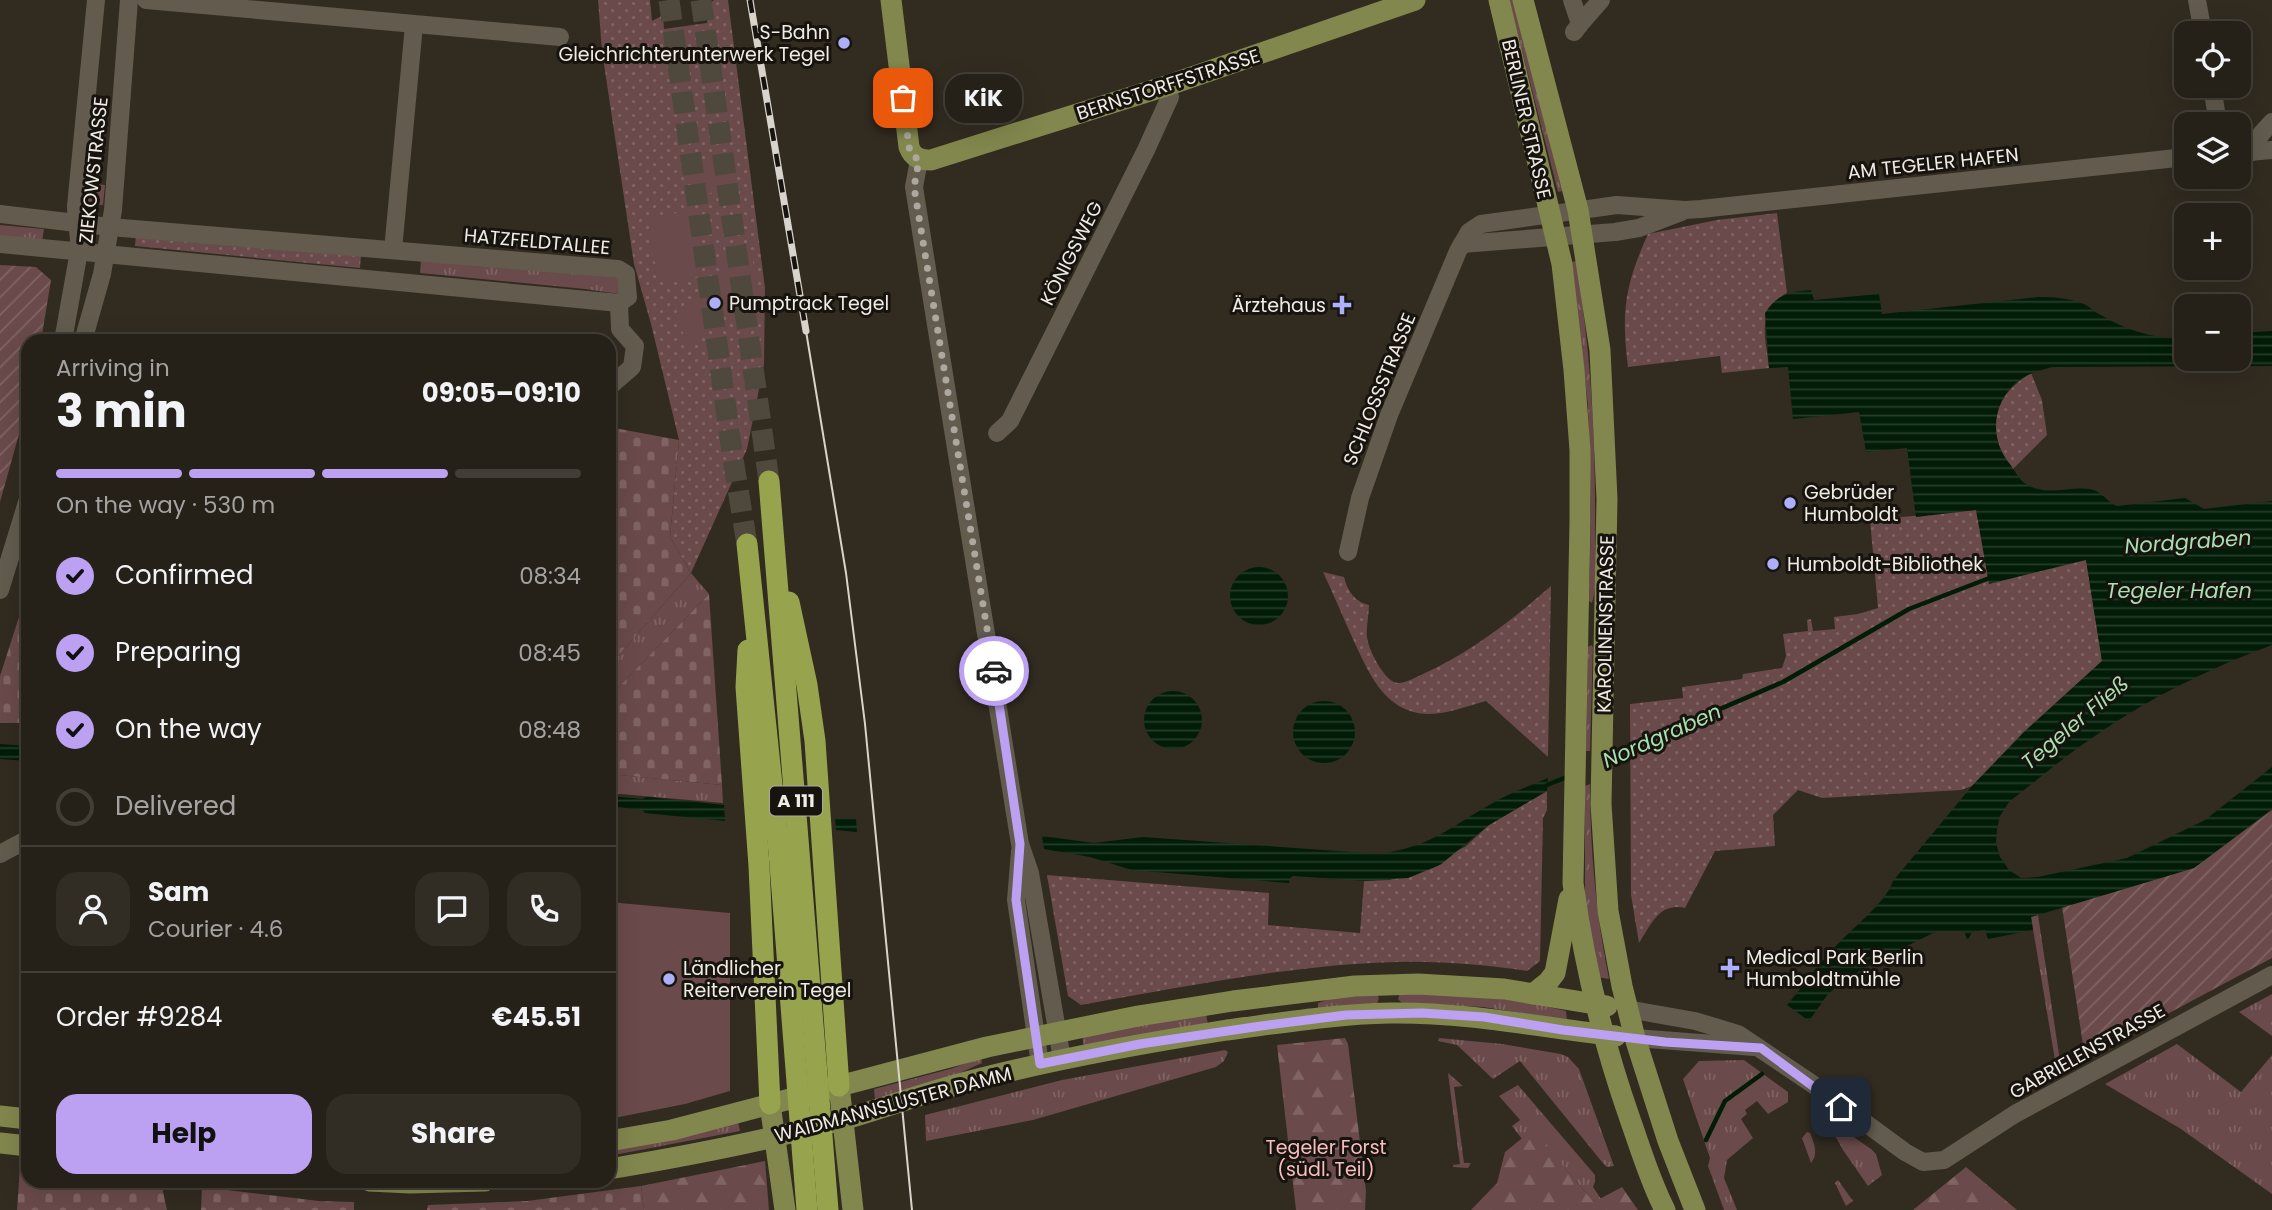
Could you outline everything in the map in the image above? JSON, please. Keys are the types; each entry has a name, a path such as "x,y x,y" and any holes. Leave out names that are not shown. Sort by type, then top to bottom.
{"highway":[{"name":"A 111","path":"769,481 828,1210"},
{"path":"773,542 805,671 815,741 839,1086"},
{"name":"A 111","path":"747,544 777,825 807,1210"},
{"path":"752,585 746,687 759,866 770,1104"}],"main road":[{"path":"891,0 909,147 911,154 919,160"},
{"name":"BERNSTORFFSTRASSE","path":"919,160 931,160 979,146 1166,86 1415,0"},
{"name":"BERLINER STRASSE","path":"1499,0 1556,237"},
{"name":"BERLINER STRASSE","path":"1523,0 1584,235"},
{"name":"KAROLINENSTRASSE","path":"1584,235 1600,350 1607,499 1601,780 1605,888 1613,942 1635,1038 1695,1210"},
{"name":"KAROLINENSTRASSE","path":"1556,237 1562,264 1580,450 1573,883 1581,941 1612,1067 1664,1209"},
{"path":"1533,994 1555,973 1573,883"},
{"name":"WAIDMANNSLUSTER DAMM","path":"616,1140 672,1129 1047,1034 1211,1004 1356,986 1440,985 1504,989 1627,1009"},
{"name":"WAIDMANNSLUSTER DAMM","path":"616,1168 775,1136 843,1119 976,1079 1062,1059 1249,1027 1346,1015 1389,1013 1484,1017 1635,1038"},
{"path":"839,1086 853,1210"},
{"path":"770,1104 785,1210"},
{"path":"0,1116 21,1118"},
{"path":"0,1143 21,1145"}],"street":[{"name":"ZIEKOWSTRASSE","path":"64,334 79,251 80,238 76,222 96,0"},
{"name":"ZIEKOWSTRASSE","path":"85,334 110,227 129,0"},
{"path":"146,0 560,37"},
{"path":"1572,0 1577,28 1601,0"},
{"path":"2197,0 2201,21"},
{"path":"393,250 414,25"},
{"name":"KÖNIGSWEG","path":"997,433 1010,421 1146,150 1170,97 1166,86"},
{"path":"2251,145 2272,122"},
{"path":"2251,152 2272,150"},
{"name":"AM TEGELER HAFEN","path":"1549,213 1617,205 1685,210 2174,158"},
{"path":"919,160 914,187 1020,844 1030,873 1047,1034 1040,1064"},
{"name":"AM TEGELER HAFEN","path":"1584,235 1639,228 1685,210"},
{"name":"SCHLOSSSTRASSE","path":"1348,552 1360,498 1389,415 1469,232 1481,224 1549,213"},
{"name":"HATZFELDTALLEE","path":"0,214 110,227 618,269 626,274 628,286 628,296 620,303"},
{"path":"1462,244 1584,235"},
{"path":"0,244 620,303 620,329 635,346 632,367 616,381"},
{"path":"0,590 21,522"},
{"path":"0,854 21,843"},
{"name":"GABRIELENSTRASSE","path":"1761,1048 1899,1149 1923,1162 1944,1160 2015,1114 2272,975"},
{"path":"1627,1009 1716,1027 1738,1034 1761,1048"},
{"path":"1047,1034 1062,1059"},
{"path":"1635,1038 1761,1048"}],"green space":[{"path":"598,0 650,0 652,21 663,15 664,29 707,23 709,4 714,0 728,0 765,288 764,364 747,449 691,573 670,537 679,440 634,264 602,51"},
{"path":"1509,0 1514,0 1562,191 1558,192"},
{"path":"726,159 730,191 694,195 690,163"},
{"path":"87,183 105,185 103,205 86,204"},
{"path":"693,211 702,276 658,282 648,217"},
{"path":"1777,213 1787,293 1770,307 1766,316 1769,368 1722,373 1720,356 1628,367 1625,330 1627,299 1634,268 1648,234 1717,220"},
{"path":"0,225 44,229 42,242 0,238"},
{"path":"136,234 361,255 360,268 135,246"},
{"name":"Pumptrack Tegel","path":"752,253 756,290 689,345 675,316 721,276 721,257"},
{"path":"421,260 620,278 619,294 420,273"},
{"path":"1576,261 1589,363 1595,465 1596,569 1592,603 1589,601 1591,508 1588,406 1572,262"},
{"path":"0,265 36,267 51,280 42,334 21,334 21,427 0,502"},
{"path":"2031,373 2042,400 2047,435 2013,469 1998,443 1996,417 2007,393"},
{"path":"616,428 679,440 670,537 691,573 616,658"},
{"path":"1977,510 1989,583 2086,559 2102,661 2024,732 1972,786 1961,790 1822,798 1798,790 1773,815 1775,846 1715,851 1685,908 1669,908 1662,912 1639,943 1631,895 1630,704 1683,698 1682,687 1742,679 1743,674 1782,668 1786,656 1783,634 1808,631 1807,620 1811,619 1813,631 1835,629 1834,617 1878,608 1870,520"},
{"path":"1323,572 1344,577 1353,596 1369,605 1367,633 1370,649 1383,672 1393,682 1398,683 1423,674 1474,646 1551,586 1548,757 1486,701 1427,714 1412,712 1388,698 1364,663"},
{"path":"691,573 709,594 616,690 616,658"},
{"path":"709,594 722,785 616,775 616,690"},
{"path":"21,611 21,723 0,723 0,676"},
{"path":"1591,645 1590,751 1586,751 1588,647"},
{"path":"616,775 722,785 723,803 616,794"},
{"path":"1590,784 1595,882 1609,979 1597,977 1585,910 1585,786"},
{"path":"1547,791 1547,810 1543,818 1540,961 1527,971 1447,963 1360,964 1240,978 1081,1005 1068,996 1047,875 1269,893 1268,925 1360,933 1364,881 1390,880 1465,847 1489,825"},
{"path":"2272,810 2272,958 2085,1058 2062,907 2194,868"},
{"name":"Ländlicher Reiterverein Tegel","path":"616,903 730,913 730,1091 685,1104 616,1118"},
{"path":"2038,915 2060,1061 2071,1061 2072,1065 2057,1072 2031,917"},
{"path":"1400,993 1463,995 1525,1002 1566,1011 1567,1020 1483,1007 1402,1003 1398,999"},
{"path":"1377,994 1377,1004 1318,1010 1318,1003 1337,996"},
{"path":"2272,994 2272,1036 2239,1012"},
{"path":"1206,1013 1208,1025 1084,1047 1082,1035"},
{"name":"Tegeler Forst (südl. Teil)","path":"1345,1038 1348,1044 1366,1191 1365,1210 1296,1210 1277,1045"},
{"path":"1439,1038 1502,1044 1568,1057 1579,1069 1614,1166 1607,1167 1602,1162 1520,1061 1493,1079 1457,1045 1438,1041"},
{"path":"2177,1044 2241,1092 2272,1055 2272,1194 2181,1129 2105,1084"},
{"path":"1225,1050 1228,1052 1224,1061 1216,1067 1033,1120 926,1141 925,1115 1062,1080"},
{"path":"981,1058 982,1063 953,1076 875,1100 874,1089"},
{"path":"1744,1060 1788,1092 1788,1102 1768,1114 1757,1101 1745,1110 1747,1114 1741,1119 1753,1138 1727,1160 1724,1178 1737,1210 1724,1210 1708,1166 1710,1158 1683,1079 1699,1061"},
{"path":"1448,1073 1463,1086 1454,1087 1464,1163 1471,1163 1468,1168 1453,1167 1460,1164"},
{"path":"1518,1085 1595,1175 1593,1187 1601,1199 1595,1203 1532,1131 1522,1139 1512,1126 1520,1120 1499,1096"},
{"path":"1829,1120 1876,1154 1882,1175 1868,1186 1843,1150 1828,1123"},
{"path":"738,1121 740,1131 616,1155 616,1147"},
{"path":"1532,1130 1594,1202 1622,1187 1638,1210 1471,1210 1497,1183 1505,1152"},
{"path":"1807,1132 1810,1133 1815,1148 1811,1163 1802,1138"},
{"path":"765,1161 769,1210 644,1210 641,1186"},
{"path":"21,1167 21,1188 162,1188 167,1210 17,1210"},
{"path":"1966,1167 2017,1210 1913,1210"},
{"path":"1838,1180 1853,1201 1846,1206 1835,1183"},
{"path":"641,1186 644,1210 427,1210 428,1205 527,1201"},
{"path":"202,1188 319,1201 354,1202 354,1210 201,1210"}],"water":[{"name":"Tegeler Hafen","path":"1811,290 1814,300 1879,294 1882,314 2038,297 2066,299 2082,303 2098,314 2142,333 2174,337 2174,366 2053,367 2022,378 2009,389 1998,409 1996,432 2003,453 2023,482 2034,488 2050,491 2090,489 2117,506 2185,498 2204,509 2272,501 2272,645 2180,685 2084,744 2009,802 2000,816 1996,843 2000,857 2009,870 2021,878 2038,877 2127,858 2205,820 2272,767 2272,809 2194,868 2031,917 2033,930 1988,939 1985,930 1972,932 1967,939 1964,931 1935,932 1846,979 1828,994 1809,1021 1787,1005 1817,968 1842,939 1876,907 1893,881 1972,786 2024,732 2102,661 2086,560 1989,584 1976,510 1916,517 1907,448 1866,452 1859,412 1793,419 1788,367 1769,368 1765,313 1774,302 1797,292"},
{"path":"2272,331 2272,366 2251,366 2251,332"},
{"path":"1253,567 1265,567 1280,575 1288,590 1288,602 1280,617 1265,625 1253,625 1238,617 1230,602 1230,590 1238,575"},
{"path":"1167,691 1179,691 1194,699 1202,714 1202,726 1194,741 1179,749 1167,749 1152,741 1144,726 1144,714 1152,699"},
{"path":"1324,701 1336,703 1346,710 1353,720 1353,744 1346,754 1336,761 1324,763 1312,761 1302,754 1295,744 1293,732 1295,720 1302,710 1312,703"},
{"path":"0,744 21,746 21,760 0,759"},
{"path":"1548,778 1547,791 1489,825 1440,865 1408,878 1364,881 1293,876 1289,883 1132,870 1090,857 1044,849 1042,836 1094,843 1143,837 1379,854 1427,841 1499,799"},
{"path":"616,797 724,805 725,821 645,813 642,810 616,807"},
{"path":"835,818 856,819 857,832 836,830"}],"waterway":[{"name":"Nordgraben","path":"1608,757 1783,682 1909,609 1992,577"},
{"name":"Nordgraben","path":"1547,785 1569,776"},
{"name":"Tegeler Fließ","path":"1706,1140 1725,1101 1762,1074"}],"tunnel":[{"path":"669,0 747,544"},
{"path":"701,0 769,481"}],"tram line":[{"path":"806,331 846,573 865,724 912,1210"}],"railway":[{"path":"750,0 806,331"}],"way so far":[{"path":"903,98 909,147 911,154 919,160 914,187 926,269 994,671"}],"place":[{"name":"S-Bahn Gleichrichterunterwerk Tegel","path":"844,43"},
{"name":"KiK","path":"903,98"},
{"name":"Pumptrack Tegel","path":"715,303"},
{"name":"Ärztehaus","path":"1342,305"},
{"name":"Gebrüder Humboldt","path":"1790,503"},
{"name":"Humboldt-Bibliothek","path":"1773,564"},
{"name":"Medical Park Berlin Humboldtmühle","path":"1730,968"},
{"name":"Ländlicher Reiterverein Tegel","path":"669,979"}],"route":[{"path":"994,671 1020,844 1016,900 1040,1064 1140,1044 1261,1026 1346,1015 1422,1013 1484,1017 1665,1042 1716,1043 1761,1048 1841,1107"}]}
